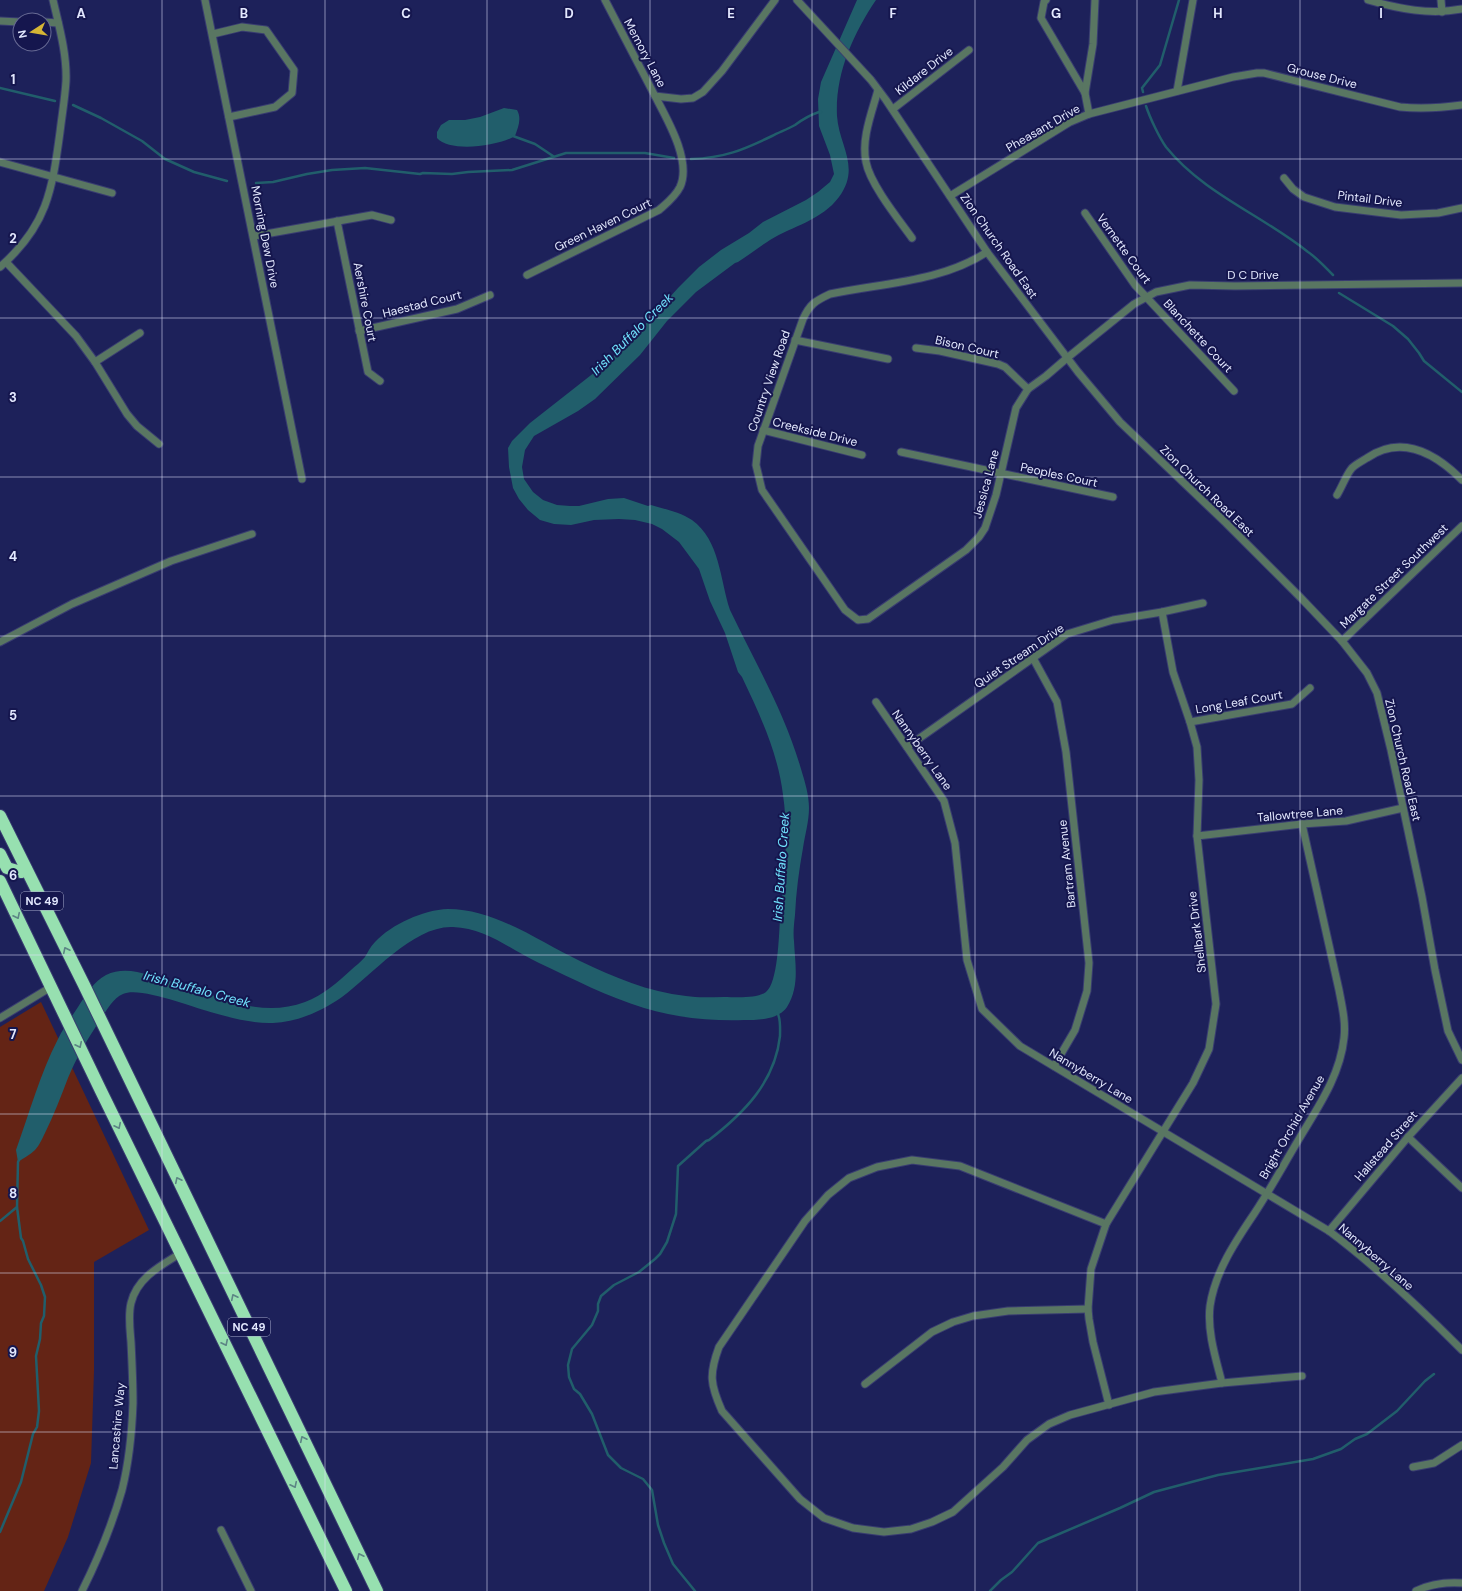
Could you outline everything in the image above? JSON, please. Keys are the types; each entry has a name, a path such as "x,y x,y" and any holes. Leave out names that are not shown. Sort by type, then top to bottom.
{"highway":[{"name":"NC 49","path":"0,816 84,985 377,1591"},
{"path":"0,854 7,868 21,872 26,869"},
{"name":"NC 49","path":"0,881 101,1091 346,1591"}],"street":[{"path":"53,0 64,55 66,80 53,177 48,199 41,216 28,239 3,265 76,336 95,362 127,414 137,426 159,444"},
{"name":"Morning Dew Drive","path":"205,0 302,479"},
{"name":"Memory Lane","path":"605,0 655,96 681,99 693,98 703,92 722,71 775,0"},
{"name":"Zion Church Road East","path":"797,0 871,80 893,109 987,252 1066,358 1120,422 1226,523 1342,641 1367,673 1377,693 1391,750 1448,1031 1462,1060"},
{"path":"1046,0 1044,2 1041,18 1085,93 1090,114"},
{"path":"1085,93 1093,44 1095,0"},
{"path":"1177,91 1193,0"},
{"path":"1368,0 1409,10 1442,12 1462,9"},
{"path":"1441,0 1442,12"},
{"path":"0,21 12,22"},
{"path":"52,23 58,23"},
{"path":"213,34 242,27 266,30 294,70 292,93 276,107 229,117"},
{"name":"Kildare Drive","path":"893,109 969,50"},
{"name":"Grouse Drive","path":"1177,91 1233,77 1257,73 1400,106 1426,109 1462,105"},
{"path":"878,90 868,128 865,147 866,162 870,175 912,238"},
{"name":"Pheasant Drive","path":"950,196 1070,122 1090,114 1177,91"},
{"name":"Green Haven Court","path":"527,275 659,210 673,198 680,187 682,179 682,157 679,147 655,96"},
{"path":"0,162 112,193"},
{"name":"Pintail Drive","path":"1284,178 1293,189 1304,197 1335,207 1401,215 1438,213 1462,208"},
{"name":"Vernette Court","path":"1085,213 1123,269 1146,297"},
{"path":"254,236 372,215 391,220"},
{"name":"Aershire Court","path":"337,221 368,372 380,381"},
{"name":"Country View Road","path":"858,620 845,610 762,490 756,465 758,446 763,430 795,340 808,308 814,302 830,294 936,275 973,261 987,252"},
{"name":"D C Drive","path":"1066,358 1134,304 1156,292 1190,285 1235,286 1462,283"},
{"name":"Haestad Court","path":"359,331 457,309 490,295"},
{"name":"Blanchette Court","path":"1146,297 1234,391"},
{"path":"95,362 140,332"},
{"path":"795,340 888,359"},
{"name":"Bison Court","path":"916,348 940,351 998,364 1005,368 1028,389"},
{"name":"Jessica Lane","path":"858,620 868,619 966,550 979,537 985,528 996,495 1016,408 1028,389 1046,376 1066,358"},
{"name":"Creekside Drive","path":"763,430 862,455"},
{"path":"1337,495 1352,468 1375,452 1392,447 1408,447 1423,451 1453,471 1462,480"},
{"name":"Peoples Court","path":"901,452 1113,497"},
{"name":"Margate Street Southwest","path":"1342,641 1462,526"},
{"path":"0,642 72,604 171,561 252,534"},
{"name":"Quiet Stream Drive","path":"907,747 1067,634 1113,620 1162,612 1203,603"},
{"name":"Shellbark Drive","path":"1109,1405 1093,1342 1088,1309 1091,1269 1106,1224 1193,1083 1210,1049 1216,1004 1197,836 1199,774 1197,747 1173,672 1162,612"},
{"name":"Bartram Avenue","path":"1033,658 1057,702 1066,752 1089,963 1088,991 1075,1030 1054,1066"},
{"name":"Long Leaf Court","path":"1190,722 1292,704 1310,688"},
{"name":"Nannyberry Lane","path":"876,702 944,801 956,843 967,960 982,1009 1020,1046 1329,1231 1350,1246 1391,1282 1462,1350"},
{"name":"Tallowtree Lane","path":"1197,836 1302,824 1346,821 1403,808"},
{"name":"Bright Orchid Avenue","path":"1222,1383 1211,1340 1210,1306 1220,1272 1232,1247 1267,1194 1330,1087 1338,1065 1344,1038 1344,1016 1340,990 1302,824"},
{"path":"0,1018 51,987"},
{"name":"Hallstead Street","path":"1329,1231 1408,1137 1462,1078"},
{"path":"1408,1137 1462,1188"},
{"path":"1106,1224 960,1166 912,1160 877,1167 849,1178 828,1195 805,1221 719,1347 712,1364 712,1378 714,1393 722,1411 800,1499 824,1518 853,1528 884,1532 912,1529 953,1512 1003,1467 1027,1440 1049,1424 1070,1415 1154,1392 1222,1383 1302,1376"},
{"name":"Lancashire Way","path":"82,1591 98,1559 122,1489 129,1447 133,1404 130,1303 138,1284 155,1269 181,1253"},
{"path":"866,1384 932,1332 953,1322 973,1316 1008,1311 1088,1309"},
{"path":"1413,1467 1434,1463 1462,1445"},
{"path":"221,1530 252,1591"},
{"path":"1416,1591 1425,1586 1435,1584 1462,1583"}],"shaded area":[{"path":"41,1002 149,1230 94,1262 94,1371 91,1463 68,1537 44,1591 0,1591 0,1027"}],"water":[{"path":"857,0 876,0 853,41 842,70 839,85 837,116 849,166 845,186 839,197 832,205 816,217 770,240 735,263 696,292 667,321 640,355 595,399 578,411 534,436 525,450 522,467 524,479 533,492 543,500 557,505 579,506 608,499 624,498 648,506 651,505 672,511 692,520 701,528 714,549 730,610 787,728 808,793 808,818 798,881 794,928 796,975 794,991 787,1007 778,1015 755,1020 706,1019 668,1014 631,1004 604,993 539,963 487,935 465,928 453,927 438,929 423,934 409,942 354,988 334,1002 309,1015 292,1020 273,1023 251,1022 221,1015 154,995 131,992 119,996 113,1002 87,1040 68,1078 39,1144 33,1152 18,1162 16,1150 40,1080 60,1035 94,985 106,975 114,972 140,972 187,985 227,1000 253,1007 279,1008 292,1006 312,999 335,984 362,961 373,944 390,929 418,915 448,909 465,910 483,914 499,920 606,973 658,991 695,997 746,997 762,994 770,987 777,958 786,841 785,810 781,779 773,749 762,720 742,677 738,672 725,633 710,601 699,569 679,542 662,529 652,524 635,520 619,519 594,520 571,525 554,524 540,520 528,510 519,499 513,488 509,467 508,448 512,441 530,423 609,361 699,267 721,250 749,233 763,222 806,200 830,182 834,174 830,155 819,126 818,99 821,82"},
{"path":"504,108 517,110 519,117 519,123 515,136 508,140 487,145 463,147 443,143 437,138 437,132 441,125 449,120 465,120 480,117"}],"waterway":[{"path":"1143,92 1142,88 1160,65 1179,0"},
{"path":"0,88 55,101"},
{"path":"73,105 101,118 142,141 165,159 194,172 227,181"},
{"path":"1146,106 1163,143 1181,163 1216,191 1315,257 1333,275"},
{"path":"691,159 714,157 742,149 790,128 804,119 821,112"},
{"path":"513,136 535,144 553,156"},
{"path":"256,183 273,182 332,170 365,168 420,174 452,174 512,170 566,153 645,153 674,158"},
{"path":"1339,293 1393,326 1408,339 1424,361 1462,392"},
{"path":"695,1591 673,1564 664,1543 658,1525 652,1490 643,1479 621,1468 608,1455 592,1414 580,1394 574,1389 569,1377 568,1365 572,1349 592,1325 598,1311 598,1304 601,1296 614,1285 639,1272 655,1259 660,1254 667,1242 676,1214 678,1166 734,1119 746,1107 765,1082 777,1053 780,1036 780,1020 777,1012"},
{"name":"Irish Buffalo Creek","path":"0,1221 17,1207 19,1160"},
{"path":"0,1532 21,1482 33,1434 37,1427 39,1411 36,1356 40,1339 41,1323 44,1316 45,1297 41,1285 28,1259 21,1238 17,1207"},
{"path":"990,1591 1012,1572 1038,1543 1154,1492 1218,1475 1313,1459 1341,1449 1355,1439 1367,1434 1397,1411 1425,1381 1434,1374"}]}
